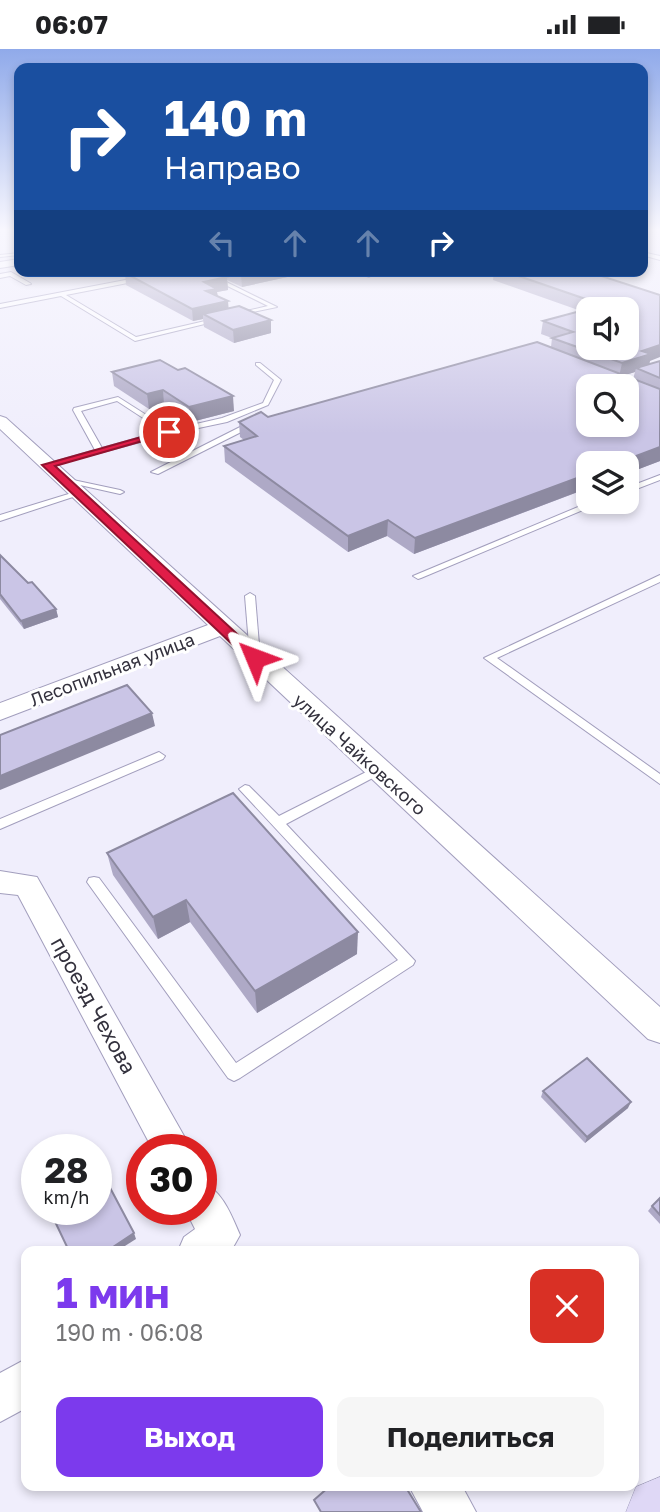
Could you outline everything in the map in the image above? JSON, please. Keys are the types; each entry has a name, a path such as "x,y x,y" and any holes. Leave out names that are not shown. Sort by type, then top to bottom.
{"street":[{"name":"улица Чайковского","path":"0,421 660,1028"},
{"name":"Лесопильная улица","path":"0,712 224,627"},
{"name":"проезд Чехова","path":"0,881 27,885 164,1134"},
{"path":"0,1400 21,1385"},
{"path":"437,1491 452,1512"}],"lane":[{"path":"0,306 44,297"},
{"path":"66,297 135,339 274,307 254,297"},
{"path":"0,518 62,479 100,451 223,420 265,404 278,380 258,364"},
{"path":"100,451 78,410 118,399 169,432"},
{"path":"155,472 266,420"},
{"path":"639,486 660,477"},
{"path":"62,479 120,492"},
{"path":"418,576 576,511"},
{"path":"660,578 489,658 660,780"},
{"path":"250,596 255,658"},
{"path":"0,824 159,756"},
{"path":"277,823 378,770"},
{"path":"94,882 234,1073 408,961 245,789"}],"building":[{"path":"170,297 220,297 228,301 192,309"},
{"path":"639,297 660,297 660,345 642,351 651,354 639,358"},
{"path":"239,306 271,320 233,330 203,314"},
{"path":"576,312 576,347 552,338 573,332 543,321"},
{"path":"537,342 576,357 576,360 584,360 621,374 576,374 576,437 639,437 639,381 660,389 660,447 639,455 639,451 576,451 576,478 415,538 388,520 348,536 224,446 257,436 239,422 261,412 268,417"},
{"path":"160,360 178,370 185,368 233,396 189,407 163,390 147,394 112,372"},
{"path":"660,361 660,378 636,368"},
{"path":"0,555 28,583 32,582 56,609 21,621 0,594"},
{"path":"127,685 152,713 0,776 0,735"},
{"path":"233,793 358,932 255,991 186,900 153,917 107,853"},
{"path":"587,1058 631,1102 587,1137 543,1091"},
{"path":"112,1191 126,1218 126,1225 130,1225 134,1233 114,1246 67,1246 57,1225 112,1225"},
{"path":"660,1198 660,1215 652,1206"},
{"path":"324,1491 408,1491 421,1512 321,1512 314,1500"}],"route":[{"path":"169,432 47,465 255,658"}]}
